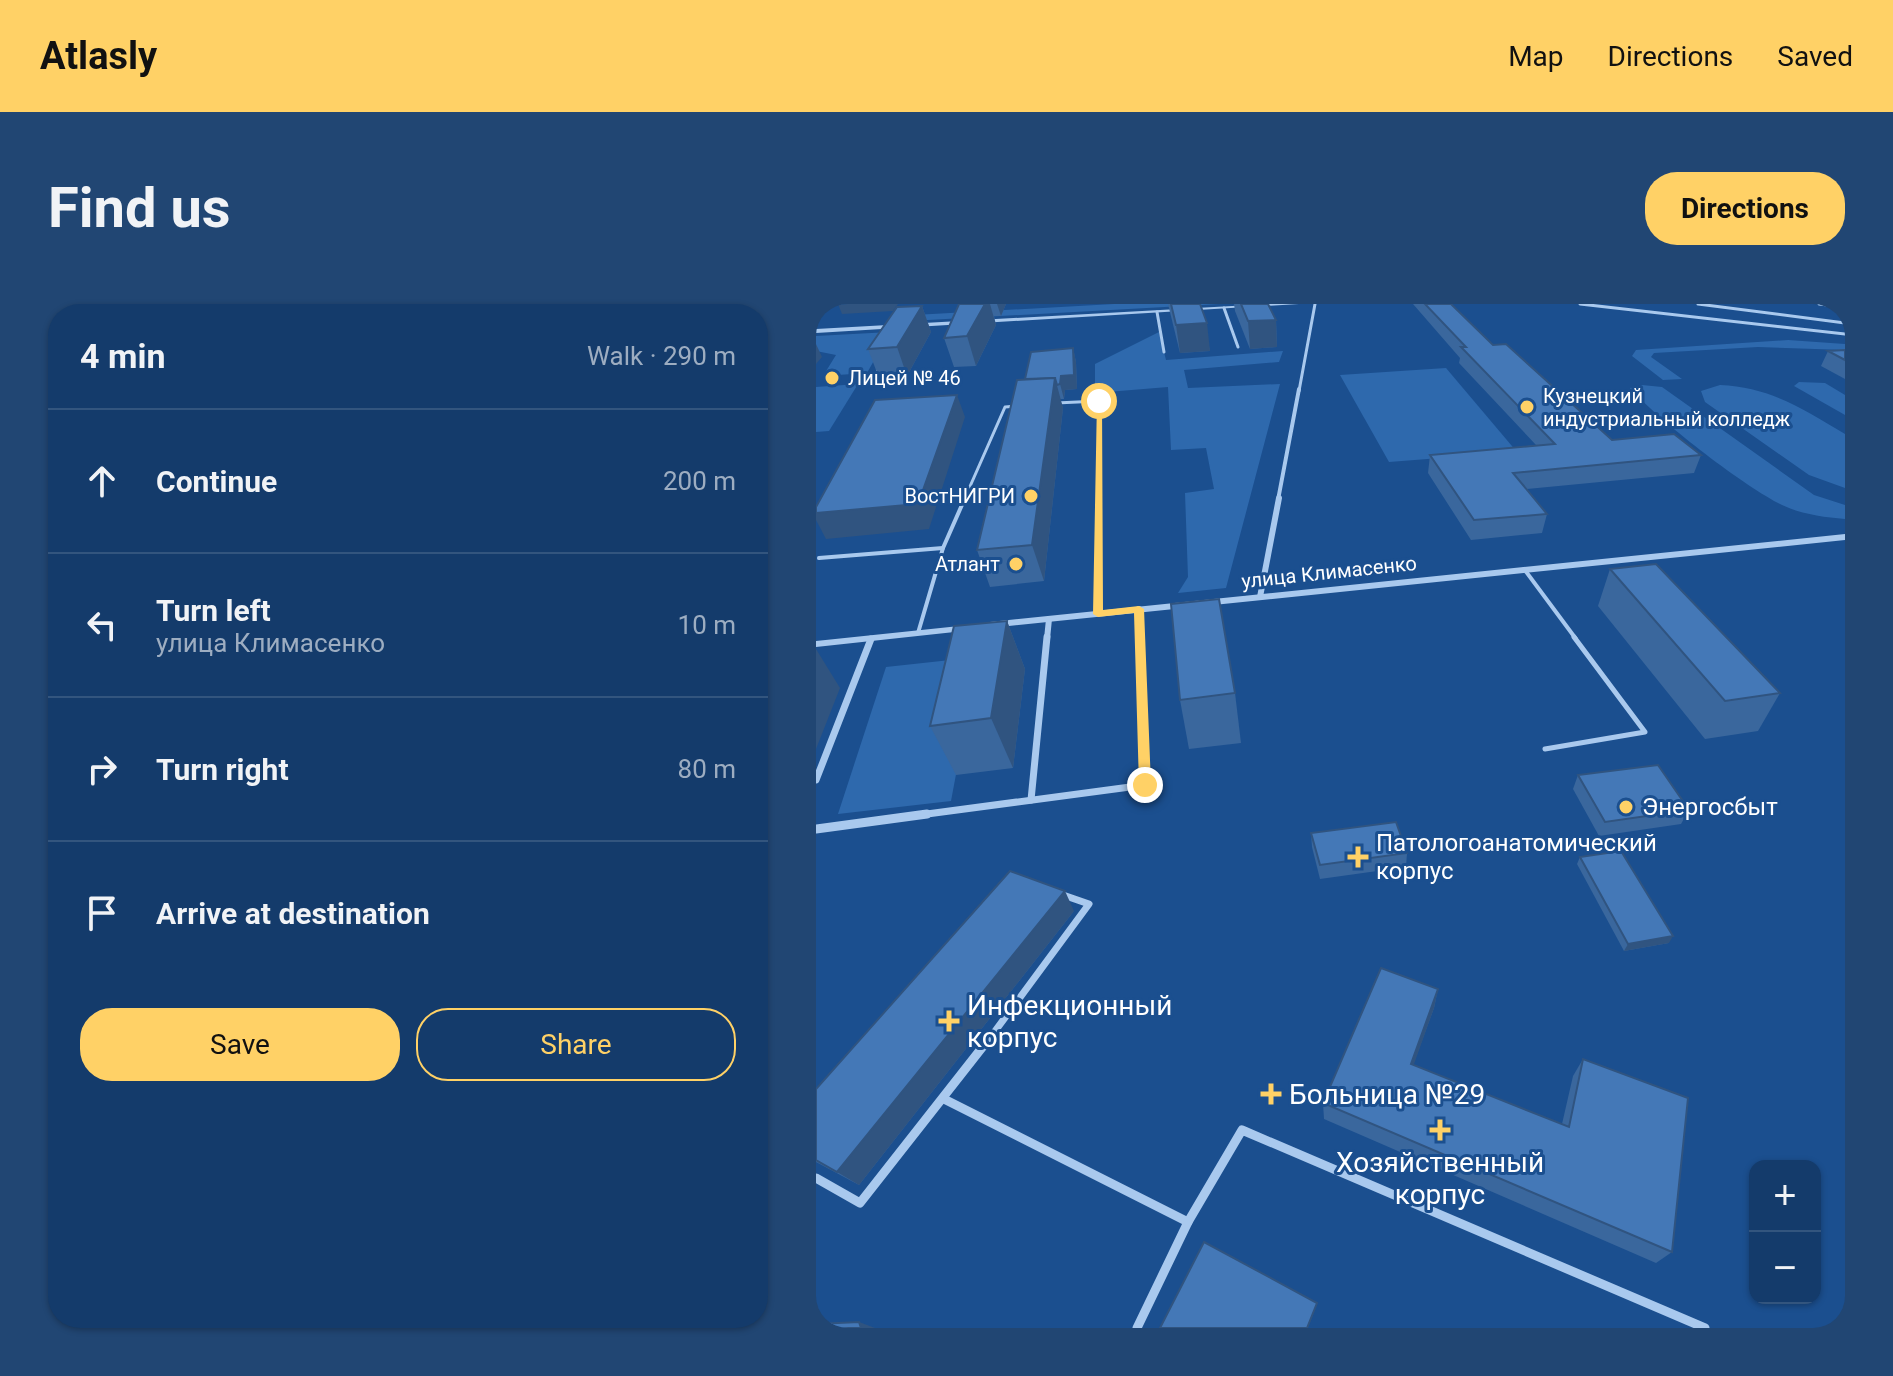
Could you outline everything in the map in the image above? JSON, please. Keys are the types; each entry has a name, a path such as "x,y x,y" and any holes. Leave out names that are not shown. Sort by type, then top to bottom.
{"street":[{"path":"816,331 1296,304"},
{"path":"1260,597 1315,304"},
{"name":"улица Климасенко","path":"816,644 1845,537"},
{"path":"816,829 1145,785 1139,609"},
{"path":"1031,800 1049,619"},
{"path":"816,780 871,639"}],"lane":[{"path":"1141,304 1141,313"},
{"path":"1580,304 1845,334"},
{"path":"1641,311 1643,304"},
{"path":"1698,304 1845,323"},
{"path":"1819,304 1845,307"},
{"path":"1224,308 1238,347"},
{"path":"1157,312 1164,352"},
{"path":"895,327 902,315"},
{"path":"899,337 906,326"},
{"path":"871,381 885,359"},
{"path":"1052,404 1099,401 1098,614"},
{"path":"918,633 943,548 1005,407 1020,406"},
{"path":"819,558 943,548"},
{"path":"1524,569 1645,732 1545,749"},
{"path":"816,1178 860,1203 944,1099 1089,904 1059,893"},
{"path":"944,1099 1188,1222"},
{"path":"1137,1328 1188,1222 1242,1130 1705,1328"}],"shaded area":[{"path":"1114,304 1219,304 910,321 914,315"},
{"path":"890,332 867,373 823,376 836,355 816,351 816,336"},
{"path":"1159,332 1166,360 1283,351 1279,362 1184,370 1188,388 1280,384 1226,588 1178,593 1188,577 1185,493 1214,489 1206,448 1171,450 1168,387 1095,393 1095,364"},
{"path":"1788,340 1845,344 1845,350 1758,347 1654,353 1651,357 1682,379 1663,380 1632,356 1636,350"},
{"path":"1446,368 1517,452 1389,462 1340,375"},
{"path":"1799,382 1825,383 1845,395 1845,415 1794,386"},
{"path":"858,384 829,431 816,432 816,387"},
{"path":"1642,385 1662,387 1814,495 1845,505 1845,519 1794,510 1742,481 1679,433 1630,388"},
{"path":"1720,385 1770,395 1845,434 1845,488 1809,475 1705,402 1701,391"},
{"path":"978,657 951,801 838,814 886,667"}],"building":[{"path":"959,304 985,304 967,336 944,338"},
{"path":"1171,304 1200,304 1207,323 1176,325"},
{"path":"1241,304 1268,304 1276,320 1248,321"},
{"path":"1425,304 1451,304 1493,345 1506,344 1612,440 1674,434 1701,455 1513,473 1547,514 1474,520 1430,455 1555,444 1461,347 1466,347"},
{"path":"922,306 897,347 868,349 897,307"},
{"path":"1073,348 1074,375 1061,376 1057,385 1055,378 1025,379 1031,352"},
{"path":"1845,350 1845,360 1828,351"},
{"path":"1055,378 1032,545 977,550 1017,380"},
{"path":"957,395 918,504 816,513 816,507 875,400"},
{"path":"1656,564 1780,693 1725,701 1610,569"},
{"path":"1219,599 1235,693 1180,700 1171,604"},
{"path":"1007,621 991,718 930,726 954,626"},
{"name":"Энергосбыт","path":"1658,765 1689,810 1605,822 1578,775"},
{"path":"1396,822 1407,853 1320,865 1311,833"},
{"path":"1621,851 1673,936 1628,944 1580,857"},
{"name":"Инфекционный корпус","path":"1010,871 1065,891 837,1172 816,1160 816,1089"},
{"name":"Хозяйственный корпус","path":"1381,968 1438,989 1411,1064 1569,1127 1583,1059 1688,1098 1672,1252 1323,1103"},
{"path":"1204,1242 1317,1303 1307,1328 1160,1328"},
{"path":"859,1322 861,1328 816,1328 816,1324"}],"place":[{"name":"Лицей № 46","path":"832,378"},
{"name":"Кузнецкий индустриальный колледж","path":"1527,407"},
{"name":"ВостНИГРИ","path":"1031,496"},
{"name":"Атлант","path":"1016,564"},
{"name":"Энергосбыт","path":"1626,807"},
{"name":"Патологоанатомический корпус","path":"1358,857"},
{"name":"Инфекционный корпус","path":"949,1021"},
{"name":"Больница №29","path":"1271,1094"},
{"name":"Хозяйственный корпус","path":"1440,1130"}],"route":[{"path":"1099,401 1098,614 1139,609 1145,785"}]}
